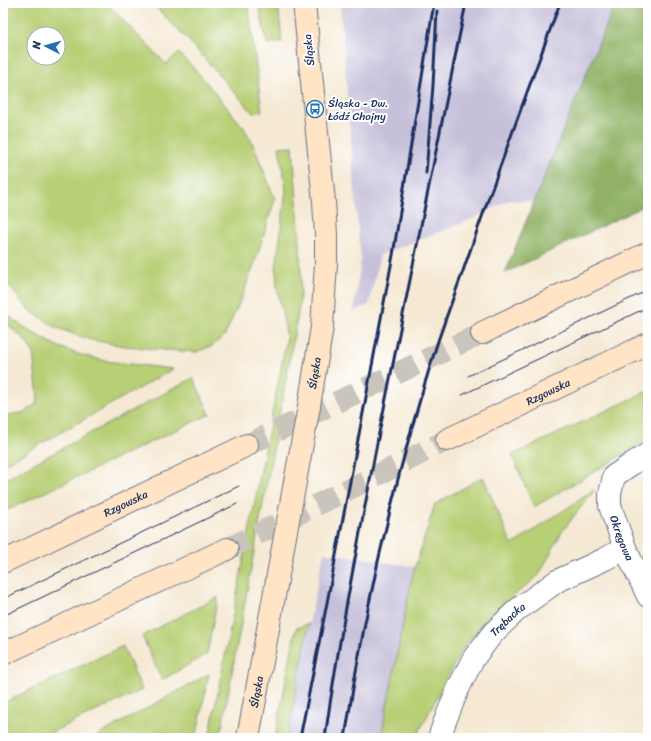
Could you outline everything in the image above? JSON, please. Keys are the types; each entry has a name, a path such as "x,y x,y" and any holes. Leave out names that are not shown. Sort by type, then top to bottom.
{"main road":[{"name":"Śląska","path":"248,738 308,413 322,327 326,264 326,235 304,3"},
{"path":"482,333 648,253"},
{"name":"Rzgowska","path":"447,440 648,344"},
{"name":"Rzgowska","path":"3,562 247,444"},
{"path":"3,654 227,549"}],"street":[{"name":"Okręgowa","path":"648,454 633,462 614,476 610,494 610,506 625,548 648,596"},
{"name":"Trębacka","path":"439,738 458,689 473,659 493,633 517,610 557,581 625,548"}],"shaded area":[{"path":"340,3 615,3 534,202 509,200 470,220 380,255 369,305 354,311 361,258"},
{"path":"324,552 415,567 381,738 287,738"}],"green space":[{"path":"3,3 106,3 166,64 179,53 200,75 244,128 252,142 275,199 255,262 225,335 212,346 196,352 125,346 91,340 57,328 28,309 9,286 3,275"},
{"path":"152,3 248,3 262,112 253,113 190,42"},
{"path":"265,3 278,3 282,42 267,44 259,6 265,5"},
{"path":"615,3 648,3 648,204 505,273"},
{"path":"293,146 300,242 301,278 299,308 220,738 209,738 287,337 277,287 276,269 286,190 279,147"},
{"path":"3,307 13,320 59,347 81,355 106,361 173,369 3,465 3,416 25,412 36,404 38,398 33,352 25,340 3,320"},
{"path":"193,378 210,414 3,512 3,482 16,473"},
{"path":"648,391 648,440 534,507 512,455"},
{"path":"483,477 512,545 594,490 561,533 539,575 484,621 460,653 420,730 418,738 381,738 412,577 435,504"},
{"path":"218,597 207,654 162,680 142,636"},
{"path":"309,624 287,738 275,738 296,628"},
{"path":"123,646 142,690 39,738 3,738 3,703"},
{"path":"209,674 196,738 93,738"}],"tunnel":[{"path":"247,445 482,333"},
{"path":"227,549 447,440"}],"tram line":[{"path":"468,376 648,290"},
{"path":"462,395 648,307"},
{"path":"3,599 239,486"},
{"path":"3,616 237,504"}],"railway":[{"path":"300,738 393,255 434,3"},
{"path":"325,738 343,625 378,438 466,3"},
{"path":"345,738 372,588 395,490 422,392 446,317 560,3"},
{"path":"426,173 437,11"}],"place":[{"name":"Śląska - Dw. Łódź Chojny","path":"315,109"}]}
